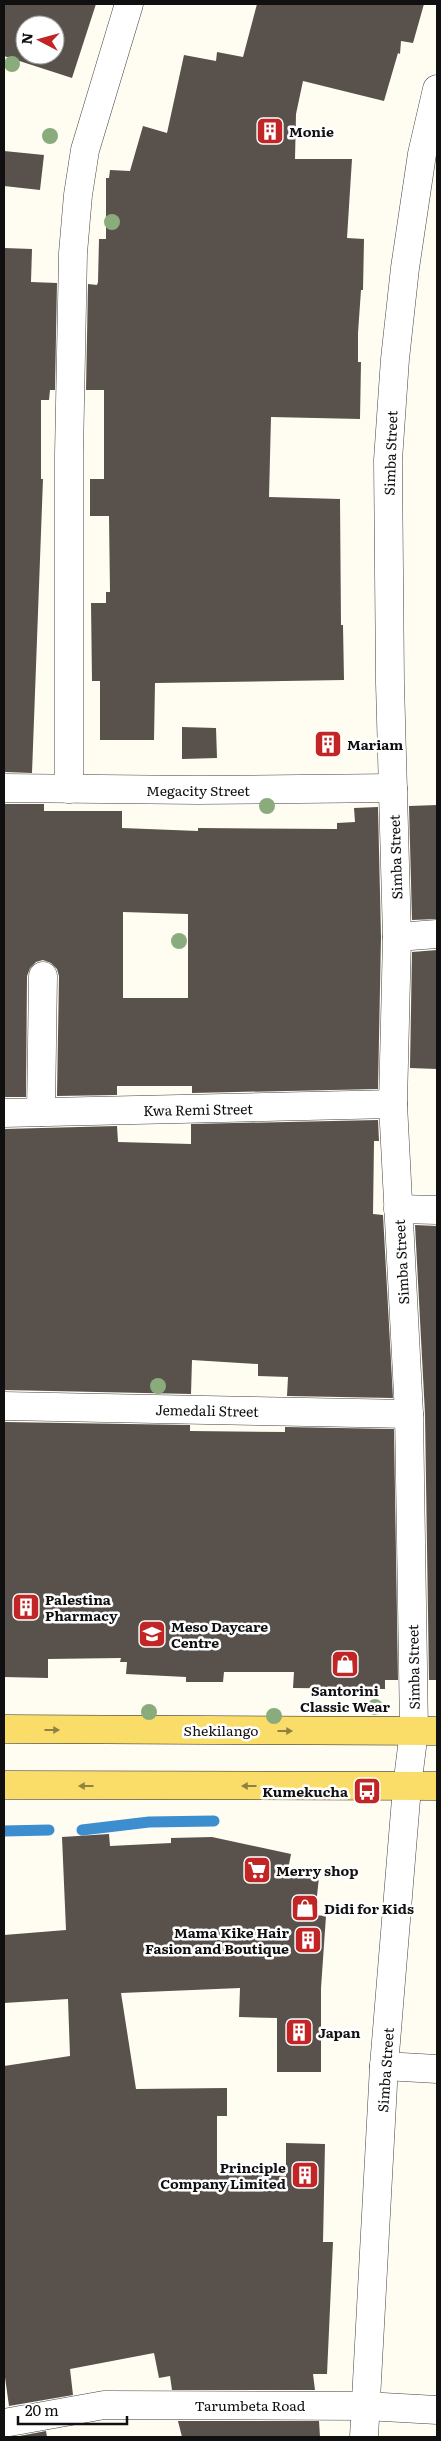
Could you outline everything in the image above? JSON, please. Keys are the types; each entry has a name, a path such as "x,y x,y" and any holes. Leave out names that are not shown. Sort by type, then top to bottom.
{"main road":[{"name":"Shekilango","path":"4,1729 426,1731"},
{"path":"4,1786 437,1786"}],"street":[{"path":"69,789 69,454 73,253 78,195 85,150 128,4"},
{"name":"Simba Street","path":"364,2437 384,2066 407,1786 426,1731 392,1104 397,937 388,460 395,360 405,268 422,154 437,89"},
{"name":"Megacity Street","path":"4,788 198,790 393,788"},
{"path":"397,937 437,934"},
{"path":"41,1112 43,976"},
{"name":"Kwa Remi Street","path":"4,1113 392,1104"},
{"path":"398,1209 437,1210"},
{"name":"Jemedali Street","path":"4,1406 410,1414"},
{"path":"384,2066 437,2069"},
{"name":"Tarumbeta Road","path":"4,2423 59,2425 104,2405 365,2406 437,2410"}],"building":[{"path":"4,4 96,4 72,78 32,65 65,65 65,15 15,15 15,60 4,56"},
{"path":"257,4 424,4 413,43 401,41 400,54 398,53 384,101 303,81 296,114 295,159 352,159 347,238 364,239 363,290 361,290 358,333 358,362 361,362 360,419 271,417 269,497 340,499 341,625 343,625 344,680 155,683 154,740 100,740 100,681 92,681 91,603 106,603 106,592 110,592 109,516 90,516 90,479 104,479 104,390 86,390 88,284 97,285 99,239 106,239 106,178 109,178 110,170 130,171 143,126 167,133 184,55 216,61 217,52 243,57"},
{"path":"4,151 44,155 40,190 4,186"},
{"path":"4,248 32,249 31,282 57,283 55,390 50,390 49,400 41,400 41,479 43,479 32,773 4,772"},
{"path":"182,727 216,728 217,758 182,759"},
{"path":"4,804 44,804 44,811 122,811 122,828 198,831 198,828 337,829 337,823 355,822 354,808 378,807 381,937 378,1089 192,1093 192,1086 117,1086 117,1095 57,1096 59,976 57,969 51,963 43,960 36,962 30,968 27,976 26,1097 4,1097","holes":["123,912 188,914 188,998 123,998"]},
{"path":"437,805 437,919 412,920 409,806"},
{"path":"437,950 437,1069 410,1068 412,952"},
{"path":"378,1120 379,1141 374,1141 373,1214 383,1215 393,1398 287,1396 288,1377 258,1376 258,1364 192,1360 191,1394 4,1390 4,1129 117,1126 118,1142 191,1144 191,1124"},
{"path":"415,1225 437,1226 437,1680 429,1680 425,1414"},
{"path":"4,1422 190,1425 190,1431 285,1432 285,1427 394,1429 398,1680 385,1680 385,1689 293,1688 294,1672 224,1672 223,1682 186,1682 186,1677 126,1674 127,1662 120,1662 121,1658 48,1659 48,1678 4,1677"},
{"path":"109,1834 110,1846 171,1843 171,1838 212,1837 291,1854 287,1875 319,1877 315,1915 326,1916 321,1988 321,2072 277,2072 277,2018 239,2017 240,1988 121,1993 136,2089 227,2088 227,2116 217,2116 217,2173 286,2176 286,2143 325,2144 323,2242 333,2242 327,2374 313,2374 315,2390 172,2390 170,2376 159,2378 154,2353 70,2369 73,2395 9,2406 4,2370 4,2066 70,2056 68,1999 4,2003 4,1935 66,1930 62,1837"},
{"path":"178,2421 319,2421 320,2437 182,2437"},
{"path":"46,2431 47,2437 14,2437"}],"waterway":[{"path":"82,1830 149,1822 214,1821"},
{"path":"4,1831 49,1830"}],"place":[{"name":"Monie","path":"270,131"},
{"name":"Mariam","path":"328,744"},
{"name":"Palestina Pharmacy","path":"26,1607"},
{"name":"Meso Daycare Centre","path":"152,1634"},
{"name":"Santorini Classic Wear","path":"345,1664"},
{"name":"Kumekucha","path":"367,1791"},
{"name":"Merry shop","path":"257,1870"},
{"name":"Didi for Kids","path":"305,1908"},
{"name":"Mama Kike Hair Fasion and Boutique","path":"308,1940"},
{"name":"Japan","path":"299,2032"},
{"name":"Principle Company Limited","path":"305,2175"}]}
